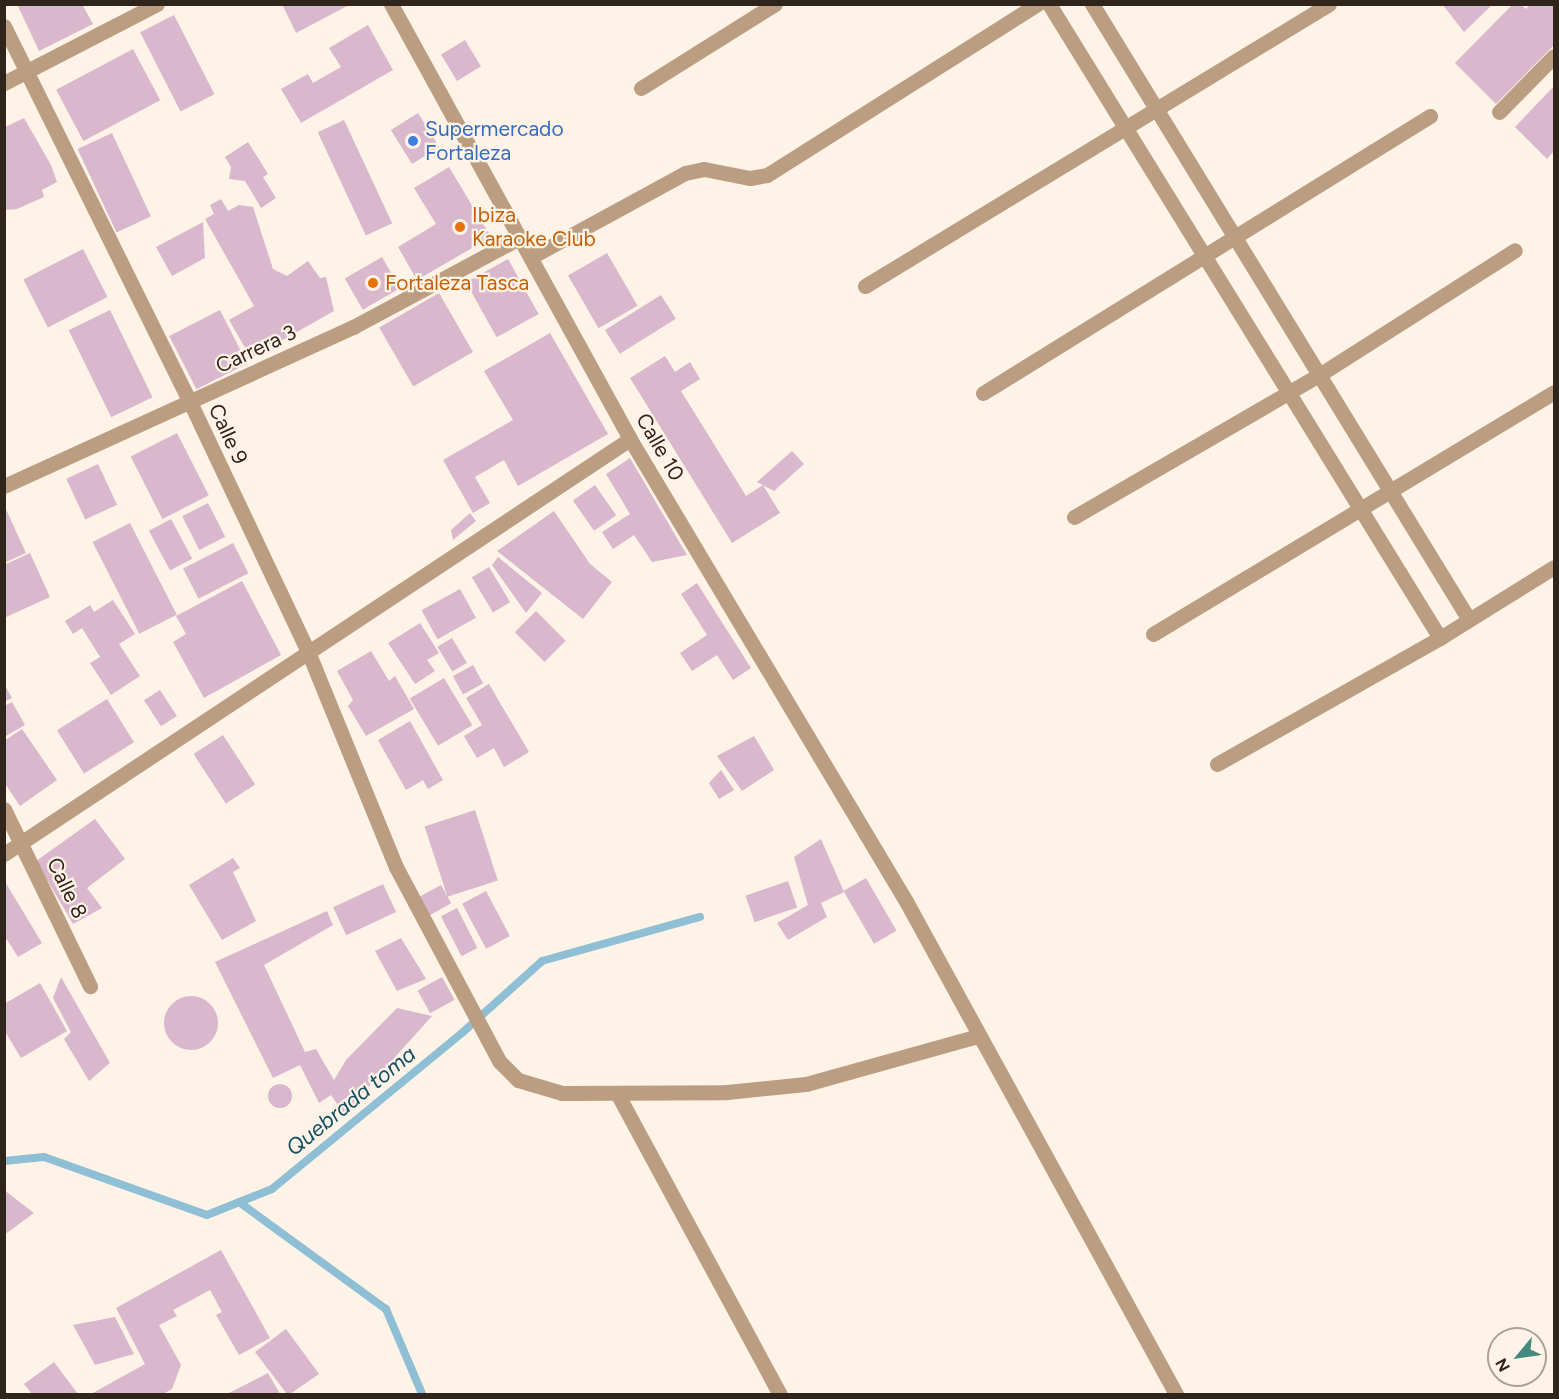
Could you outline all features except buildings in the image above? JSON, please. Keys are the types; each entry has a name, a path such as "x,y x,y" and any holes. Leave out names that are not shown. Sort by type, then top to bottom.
{"street":[{"path":"4,83 157,4"},
{"name":"Calle 10","path":"391,4 630,439 907,903 978,1036 1088,1230 1176,1395"},
{"path":"641,88 776,4"},
{"path":"531,257 685,173 704,169 750,178 767,175 1038,4"},
{"path":"1049,4 1440,638"},
{"path":"1092,4 1468,618"},
{"path":"865,286 1329,4"},
{"name":"Calle 9","path":"4,26 190,402 309,654 396,867 499,1061 518,1080 562,1093 618,1095 727,1092 806,1084 978,1036"},
{"path":"1499,112 1554,56"},
{"path":"983,393 1235,239 1430,116"},
{"name":"Carrera 3","path":"4,486 353,327 519,238"},
{"path":"1074,517 1319,375 1515,250"},
{"path":"1153,634 1554,392"},
{"path":"4,854 309,654 630,439"},
{"path":"1217,764 1440,638 1468,618 1554,567"},
{"name":"Calle 8","path":"4,809 90,986"},
{"path":"618,1095 780,1395"}],"waterway":[{"name":"Quebrada toma","path":"4,1161 44,1157 207,1215 272,1189 463,1032 542,961 700,917"},
{"path":"239,1202 386,1309 422,1394"}],"place":[{"name":"Supermercado Fortaleza","path":"413,141"},
{"name":"Ibiza Karaoke Club","path":"460,227"},
{"name":"Fortaleza Tasca","path":"373,283"}]}
